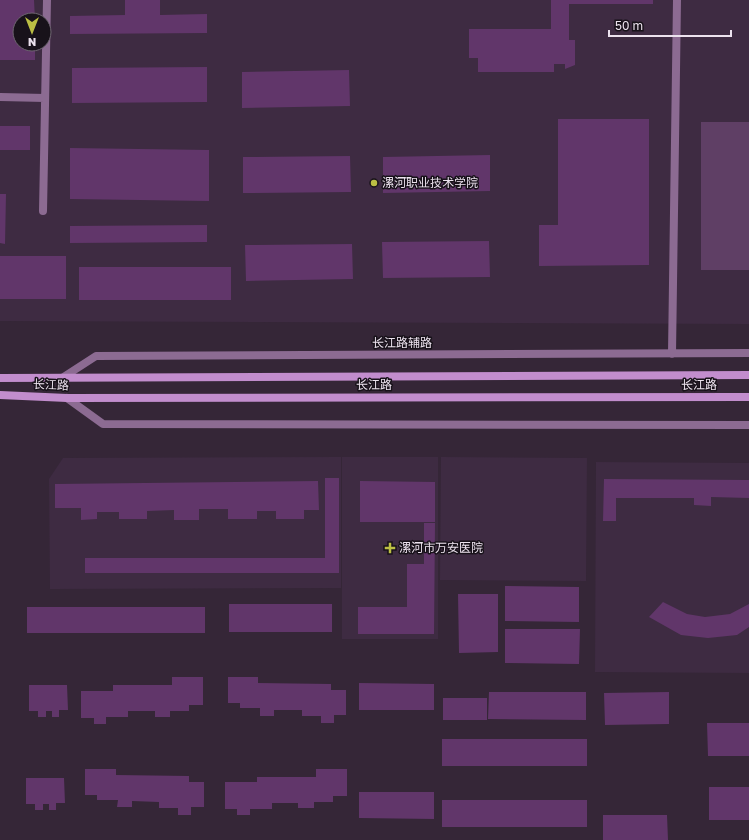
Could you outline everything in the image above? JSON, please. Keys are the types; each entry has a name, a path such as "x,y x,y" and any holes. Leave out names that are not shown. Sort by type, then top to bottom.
{"main road":[{"name":"长江路","path":"0,378 749,375"},
{"name":"长江路","path":"0,395 67,398 749,397"}],"street":[{"path":"43,211 47,0"},
{"path":"672,354 677,0"},
{"path":"0,97 45,98"},
{"name":"长江路辅路","path":"62,378 96,356 749,353"},
{"path":"67,398 103,424 749,425"}],"shaded area":[{"name":"漯河职业技术学院","path":"0,0 749,0 749,324 0,321"},
{"path":"701,122 749,122 749,270 701,270"},
{"path":"341,457 341,588 50,589 49,479 63,458"},
{"name":"漯河市万安医院","path":"342,457 438,457 438,639 342,639"},
{"path":"441,457 587,458 586,581 440,580"},
{"path":"596,462 749,463 749,673 595,672"}],"building":[{"path":"0,0 34,0 35,12 12,12 12,52 35,52 35,60 0,60"},
{"path":"125,0 160,0 160,15 207,14 207,33 70,34 70,16 125,15"},
{"path":"551,0 653,0 653,4 569,4 569,40 575,40 575,65 565,69 565,64 554,64 554,72 478,72 478,58 469,58 469,29 551,29"},
{"path":"207,67 207,102 72,103 72,68"},
{"path":"349,70 350,106 242,108 242,72"},
{"path":"558,119 649,119 649,265 539,266 539,225 558,225"},
{"path":"0,126 30,126 30,150 0,150"},
{"path":"70,148 209,150 209,201 70,199"},
{"path":"490,155 490,191 383,193 383,157"},
{"path":"350,156 351,192 243,193 243,157"},
{"path":"0,194 6,194 5,244 0,243"},
{"path":"207,225 207,242 70,243 70,226"},
{"path":"489,241 490,277 383,278 382,242"},
{"path":"352,244 353,279 246,281 245,245"},
{"path":"0,256 66,256 66,299 0,299"},
{"path":"79,267 231,267 231,300 79,300"},
{"path":"325,478 339,478 339,573 85,573 85,558 325,558"},
{"path":"604,479 749,480 749,498 711,497 711,506 694,505 694,498 616,498 616,521 603,521"},
{"path":"318,481 319,510 304,510 304,519 276,519 276,511 257,511 257,519 228,519 228,509 199,509 199,520 174,520 174,510 147,511 147,519 119,519 119,512 97,512 97,519 81,520 81,508 55,508 55,484"},
{"path":"360,481 435,482 435,522 360,522"},
{"path":"424,523 435,523 434,634 358,634 358,607 407,607 407,564 424,564"},
{"path":"505,586 579,587 579,622 505,621"},
{"path":"458,594 498,594 498,652 459,653"},
{"path":"663,602 687,614 705,617 730,614 749,604 749,627 737,635 708,638 681,635 649,617"},
{"path":"229,604 332,604 332,632 229,632"},
{"path":"27,607 205,607 205,633 27,633"},
{"path":"505,629 580,629 579,664 505,663"},
{"path":"172,677 203,677 203,705 189,705 189,711 170,711 170,717 155,717 155,711 128,711 128,717 106,717 106,724 94,724 94,718 81,718 81,691 113,691 113,685 172,685"},
{"path":"228,677 258,677 258,683 331,684 331,690 346,690 346,715 334,715 334,723 321,723 321,716 302,716 302,710 274,710 274,716 260,716 260,708 240,708 240,703 228,703"},
{"path":"359,683 434,684 434,710 359,710"},
{"path":"29,685 67,685 68,710 59,710 59,717 52,717 52,711 46,711 46,717 38,717 38,711 29,711"},
{"path":"489,692 586,692 586,720 488,719"},
{"path":"669,692 669,724 605,725 604,693"},
{"path":"443,698 487,698 487,720 443,720"},
{"path":"707,723 749,723 749,756 708,756"},
{"path":"442,739 587,739 587,766 442,766"},
{"path":"85,769 116,769 116,775 189,776 189,782 204,782 204,807 191,807 191,815 178,815 178,808 159,808 159,802 132,801 132,807 117,807 118,800 97,800 97,795 85,795"},
{"path":"316,769 347,769 347,796 333,796 333,802 314,802 314,808 298,808 298,803 272,803 272,809 250,809 250,815 237,815 237,809 225,809 225,782 257,782 257,777 316,777"},
{"path":"26,778 64,778 65,803 56,803 56,810 49,810 49,804 43,804 43,810 35,810 35,804 26,804"},
{"path":"709,787 749,787 749,820 709,820"},
{"path":"359,792 434,792 434,819 359,818"},
{"path":"442,800 587,800 587,827 442,827"},
{"path":"603,815 667,815 668,840 603,840"}],"place":[{"name":"漯河职业技术学院","path":"374,183"},
{"name":"漯河市万安医院","path":"390,548"}]}
